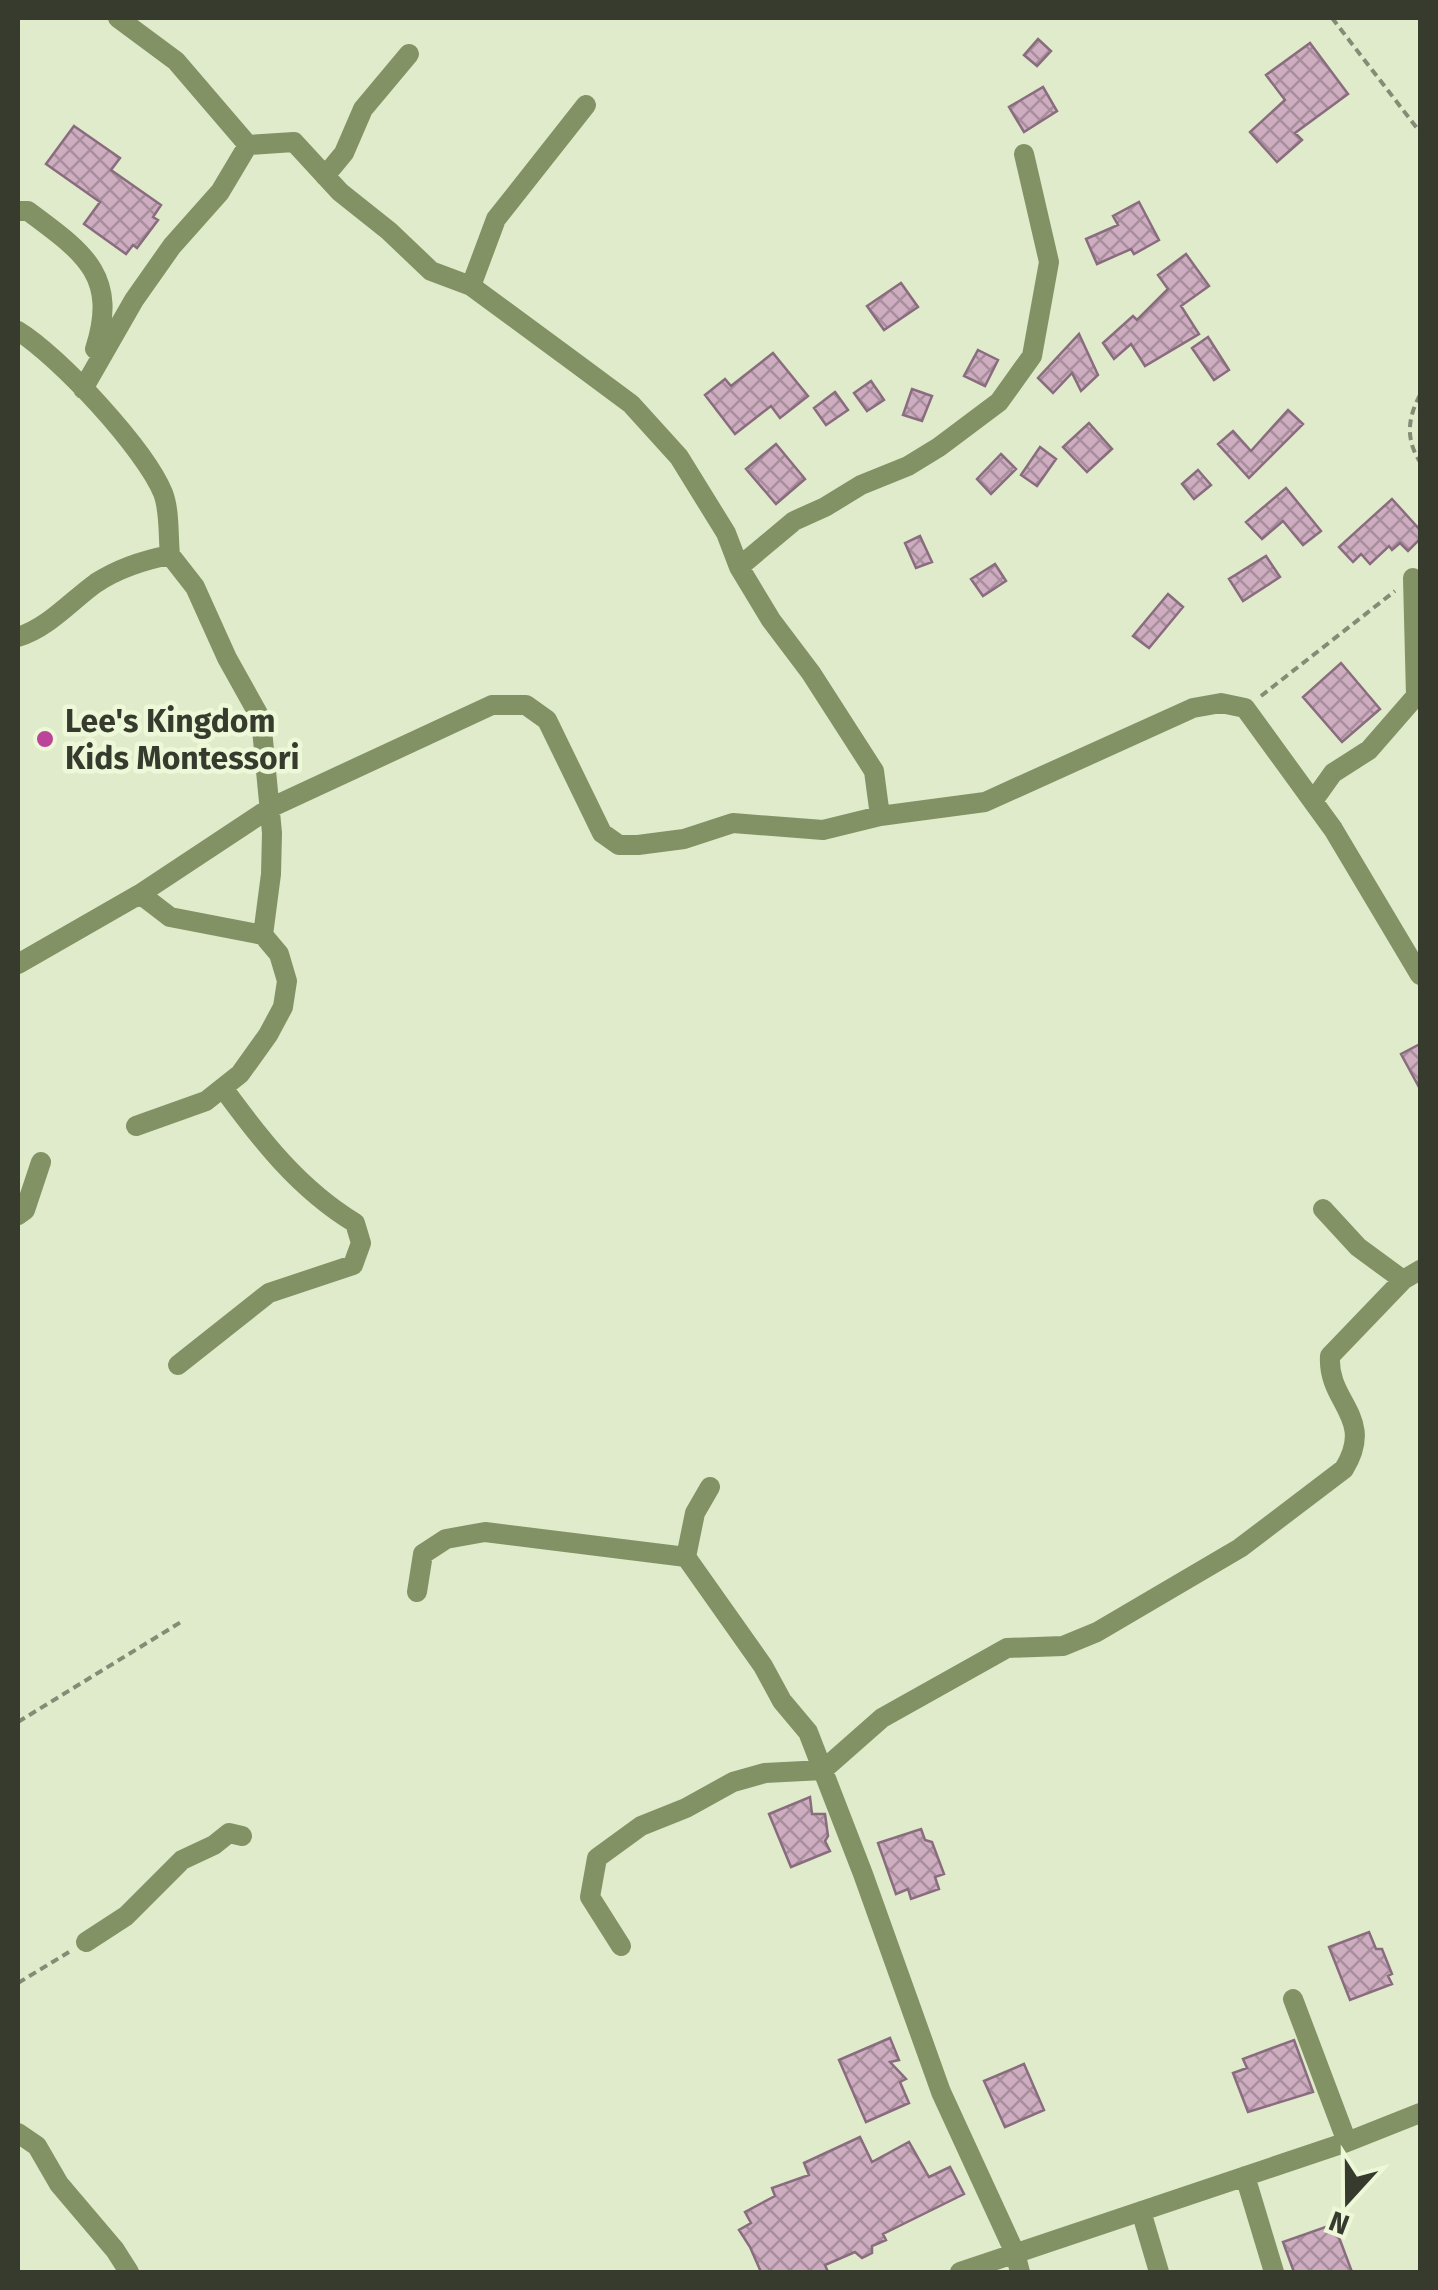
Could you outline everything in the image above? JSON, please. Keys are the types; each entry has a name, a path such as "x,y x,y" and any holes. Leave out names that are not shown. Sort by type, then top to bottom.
{"street":[{"path":"118,18 176,61 248,145"},
{"path":"325,176 344,153 363,109 410,54"},
{"path":"470,286 496,220 586,105"},
{"path":"248,145 294,142 325,176 430,271 470,286 630,404 679,456 726,533 739,567 771,620 811,673 874,771 880,816"},
{"path":"83,389 134,300 172,246 220,192 248,145"},
{"path":"739,567 794,520 908,466 939,447 999,402 1032,356 1049,262 1024,154"},
{"path":"18,211 28,211 87,258 104,299 104,320 83,389"},
{"path":"18,330 83,389 148,465 164,496 170,555 196,587 227,658 261,720 270,808 271,874 263,935"},
{"path":"18,637 57,615 99,582 140,560 170,555"},
{"path":"1313,801 1333,773 1369,750 1416,696 1412,578"},
{"path":"18,964 140,894 270,808 492,705 526,705 548,720 602,833 619,845 684,839 733,823 823,830 880,816 985,802 1194,708 1221,703 1245,708 1313,801 1420,975"},
{"path":"136,1126 206,1101 240,1074 284,1007 287,980 280,954 263,935 170,916 140,894"},
{"path":"178,1365 269,1293 353,1265 361,1243 355,1223 330,1208 277,1160 223,1088"},
{"path":"18,1215 26,1210 41,1162"},
{"path":"621,1946 590,1897 597,1858 641,1826 686,1808 733,1782 765,1772 823,1770 882,1718 1007,1648 1062,1646 1096,1632 1240,1548 1344,1468 1354,1453 1357,1432 1329,1368 1330,1356 1412,1275 1358,1246 1323,1209"},
{"path":"710,1486 695,1513 686,1557 763,1666 782,1701 808,1732 941,2092 1017,2263"},
{"path":"416,1592 423,1554 446,1539 485,1532 686,1557"},
{"path":"86,1942 126,1916 182,1860 214,1846 229,1834 242,1836"},
{"path":"1293,1999 1347,2142"},
{"path":"960,2272 1017,2263 1140,2211 1347,2142 1420,2113"},
{"path":"18,2133 37,2146 59,2184 129,2272"},
{"path":"1245,2176 1274,2272"},
{"path":"1140,2211 1159,2272"}],"path":[{"path":"1332,18 1420,132"},
{"path":"1420,395 1410,412 1410,446 1420,462"},
{"path":"1245,708 1412,578"},
{"path":"18,1722 181,1622"},
{"path":"18,1982 86,1942"}],"building":[{"path":"1038,39 1051,51 1037,66 1024,55"},
{"path":"1310,43 1348,94 1295,133 1302,140 1277,162 1250,132 1285,100 1266,75"},
{"path":"1043,87 1057,111 1024,132 1009,107"},
{"path":"74,126 120,158 111,170 161,205 153,217 158,220 137,248 133,245 126,254 84,224 100,202 46,164"},
{"path":"1139,202 1159,240 1134,254 1131,249 1097,264 1086,239 1118,225 1113,216"},
{"path":"1186,254 1209,286 1181,306 1199,334 1145,366 1131,344 1114,359 1103,343 1133,316 1137,320 1168,289 1158,275"},
{"path":"901,283 918,307 884,330 867,306"},
{"path":"1079,334 1098,375 1081,391 1072,373 1053,393 1038,378"},
{"path":"1208,337 1229,370 1214,380 1192,348"},
{"path":"978,350 998,360 985,386 964,376"},
{"path":"773,353 808,396 780,418 771,406 735,434 705,395 725,379 731,386"},
{"path":"871,381 884,400 867,411 854,393"},
{"path":"912,389 932,396 922,421 903,415"},
{"path":"835,392 848,410 826,425 814,408"},
{"path":"1288,410 1303,424 1249,478 1218,444 1233,431 1251,451"},
{"path":"1089,423 1112,449 1087,472 1063,447"},
{"path":"776,444 805,479 776,504 746,469"},
{"path":"1040,447 1056,459 1037,486 1021,475"},
{"path":"1001,454 1016,469 991,494 977,479"},
{"path":"1198,470 1211,485 1194,499 1182,484"},
{"path":"1286,488 1321,531 1303,545 1283,521 1262,539 1246,522"},
{"path":"1392,499 1420,530 1420,539 1408,551 1400,543 1392,550 1389,546 1370,564 1361,554 1353,562 1339,547"},
{"path":"920,536 932,562 916,568 905,543"},
{"path":"1266,556 1280,577 1243,601 1229,579"},
{"path":"995,564 1006,581 983,596 971,579"},
{"path":"1168,594 1183,607 1149,648 1133,636"},
{"path":"1341,663 1380,709 1342,742 1303,697"},
{"path":"1420,1044 1420,1089 1401,1054"},
{"path":"810,1797 812,1814 825,1814 825,1841 830,1851 791,1867 769,1814"},
{"path":"921,1829 925,1840 932,1842 944,1874 935,1877 939,1889 911,1899 908,1889 896,1894 878,1843"},
{"path":"1369,1932 1376,1949 1382,1949 1392,1984 1350,2000 1329,1947"},
{"path":"890,2038 899,2060 890,2062 906,2079 900,2082 909,2103 866,2122 839,2060"},
{"path":"1294,2040 1313,2092 1248,2112 1233,2073 1247,2068 1243,2059"},
{"path":"1024,2064 1044,2110 1005,2127 984,2081"},
{"path":"860,2137 872,2162 909,2142 929,2177 950,2167 964,2194 883,2234 886,2240 872,2246 872,2253 862,2258 855,2252 825,2265 828,2272 761,2272 739,2230 751,2223 745,2212 775,2196 772,2188 809,2175 804,2163"},
{"path":"1334,2224 1352,2272 1294,2272 1283,2242"}],"place":[{"name":"Lee's Kingdom Kids Montessori","path":"45,739"}]}
